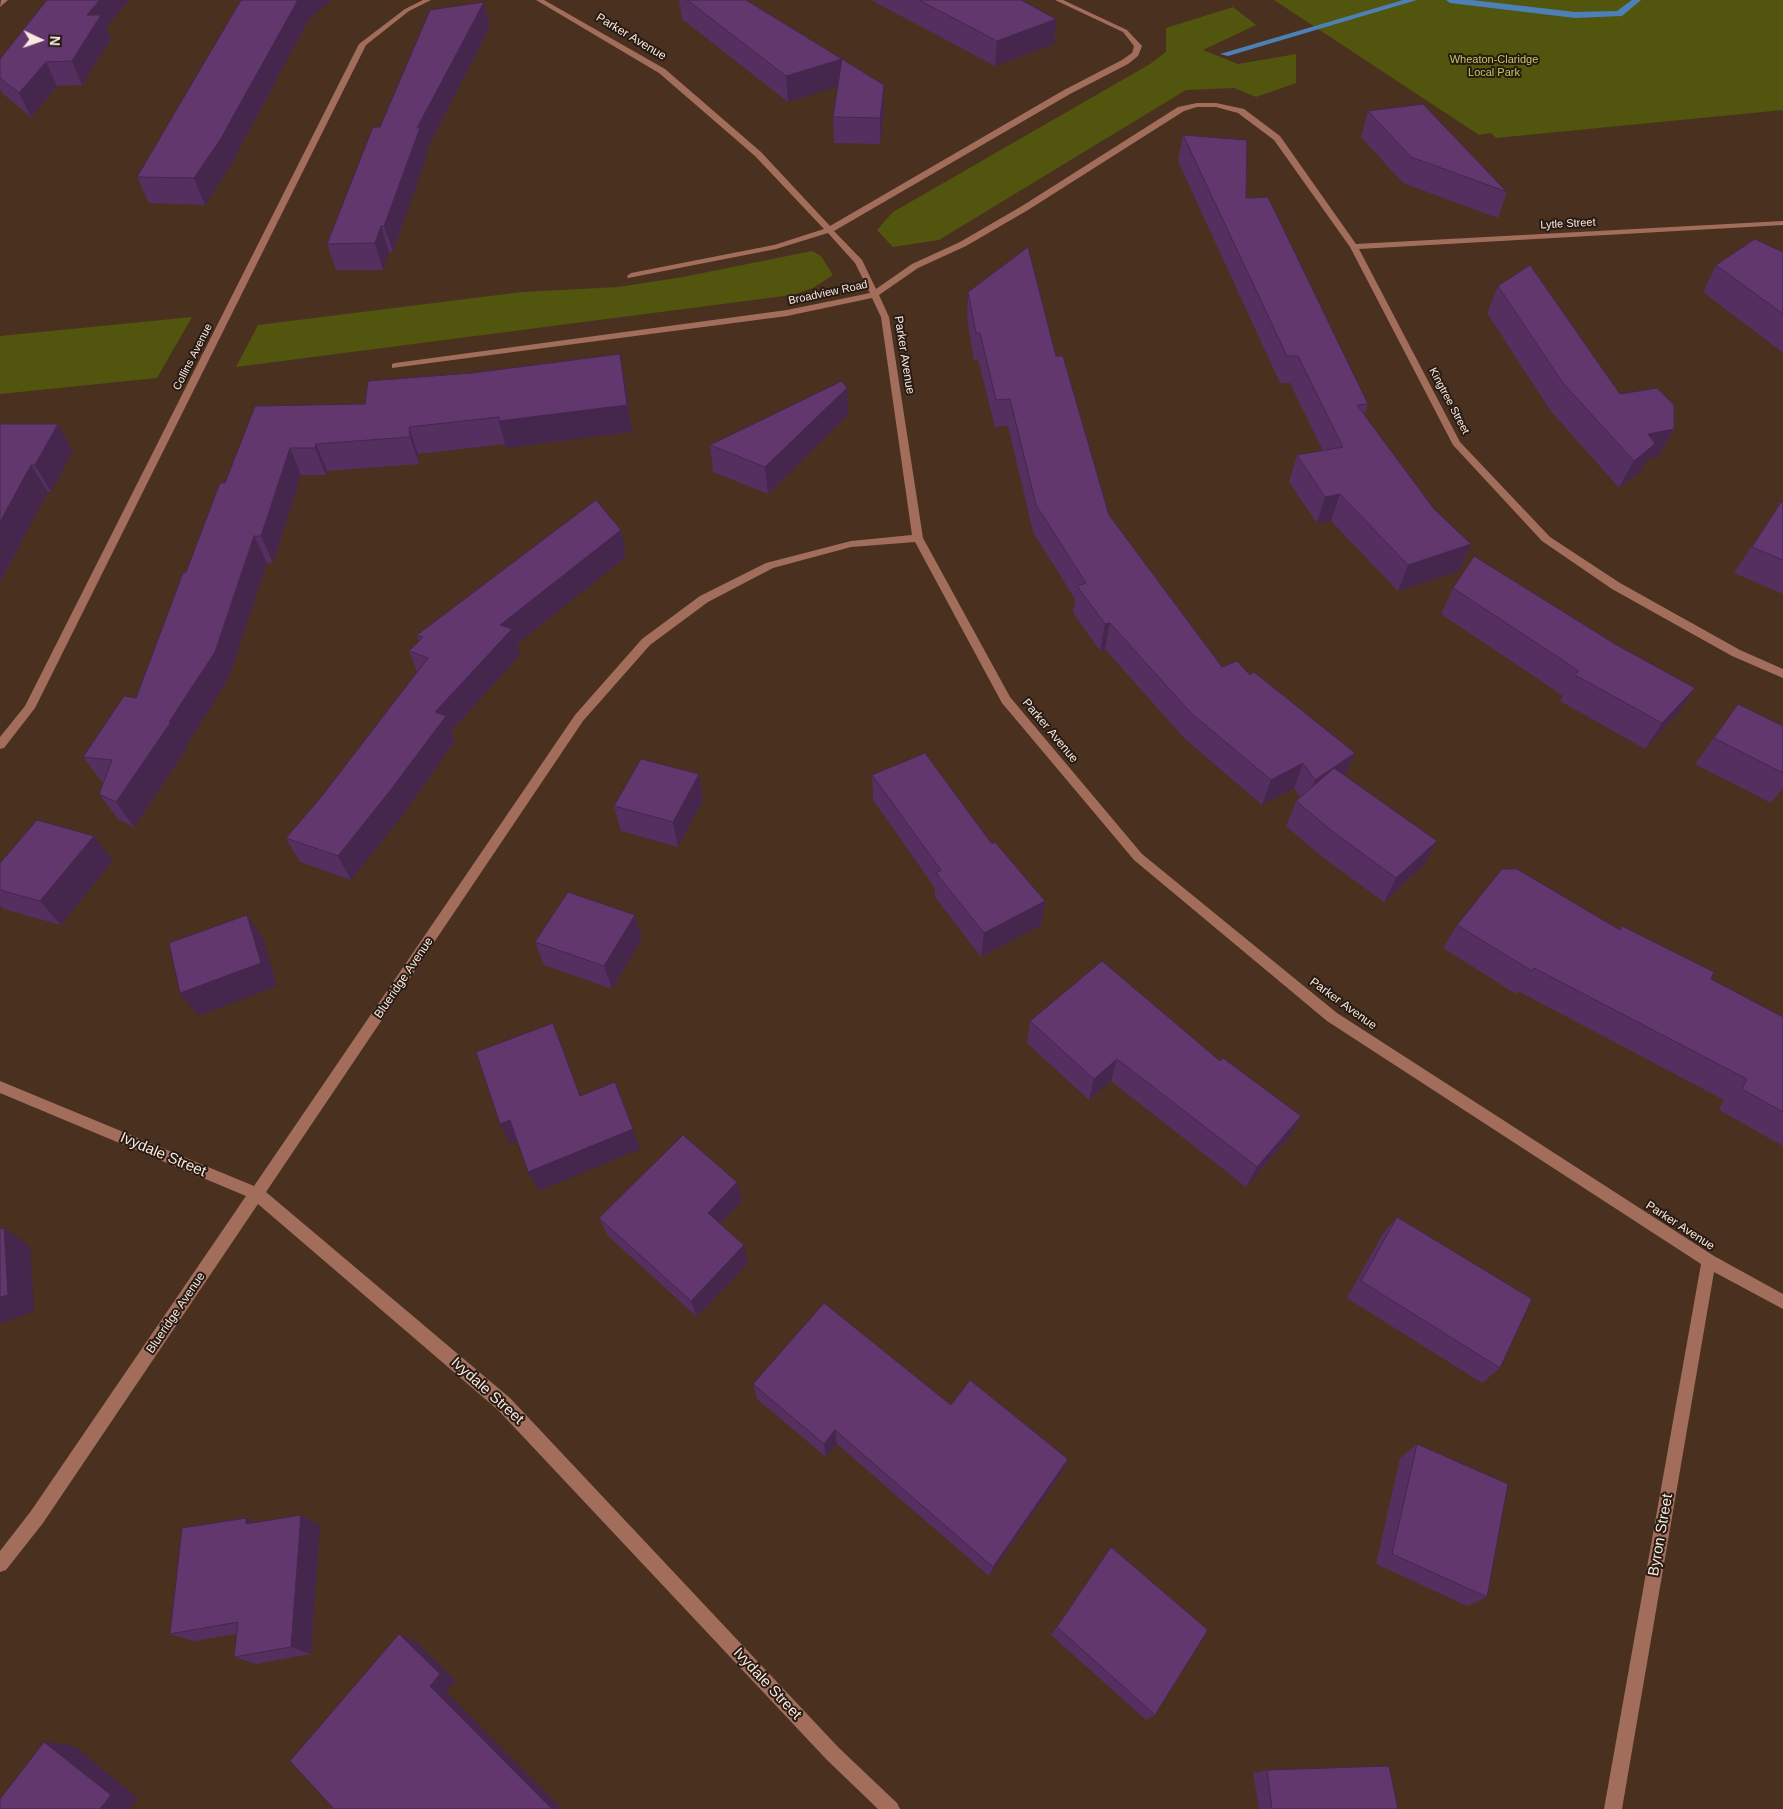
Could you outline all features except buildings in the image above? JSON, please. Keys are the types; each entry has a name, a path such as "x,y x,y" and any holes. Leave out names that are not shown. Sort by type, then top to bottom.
{"street":[{"path":"0,5 4,0"},
{"name":"Collins Avenue","path":"0,745 29,708 363,44 407,10 428,0"},
{"name":"Parker Avenue","path":"539,0 662,71 758,154 859,262 885,317 918,538 1006,700 1138,857 1332,1017 1709,1261 1783,1302"},
{"path":"631,276 776,247 830,230 1067,92 1125,62 1135,54 1138,46 1125,31 1058,0"},
{"name":"Kingtree Street","path":"1216,105 1241,111 1278,138 1354,247 1456,443 1546,540 1616,586 1736,653 1783,674"},
{"name":"Broadview Road","path":"396,366 788,313 874,295 916,266 964,244 1025,208 1181,109 1216,105"},
{"name":"Lytle Street","path":"1354,247 1783,223"},
{"name":"Blueridge Avenue","path":"0,1564 37,1517 258,1194 579,718 646,642 704,599 770,565 851,544 918,538"},
{"name":"Ivydale Street","path":"0,1087 258,1194 504,1404 833,1754 891,1809"},
{"name":"Byron Street","path":"1613,1809 1709,1261"}],"green space":[{"name":"Wheaton-Claridge Local Park","path":"1274,0 1783,0 1783,110 1496,138 1491,133 1479,135"},
{"path":"1233,7 1256,25 1203,50 1238,64 1296,54 1296,83 1256,97 1234,88 1186,90 939,240 893,247 877,230 893,212 1150,64 1166,52 1166,28"},
{"path":"812,251 821,256 833,275 813,288 792,295 236,367 258,325 522,292 618,287 683,277"},
{"path":"192,317 157,378 0,394 0,336"}],"waterway":[{"path":"1225,54 1413,0"},
{"path":"1450,0 1575,15 1619,14 1637,0"}]}
